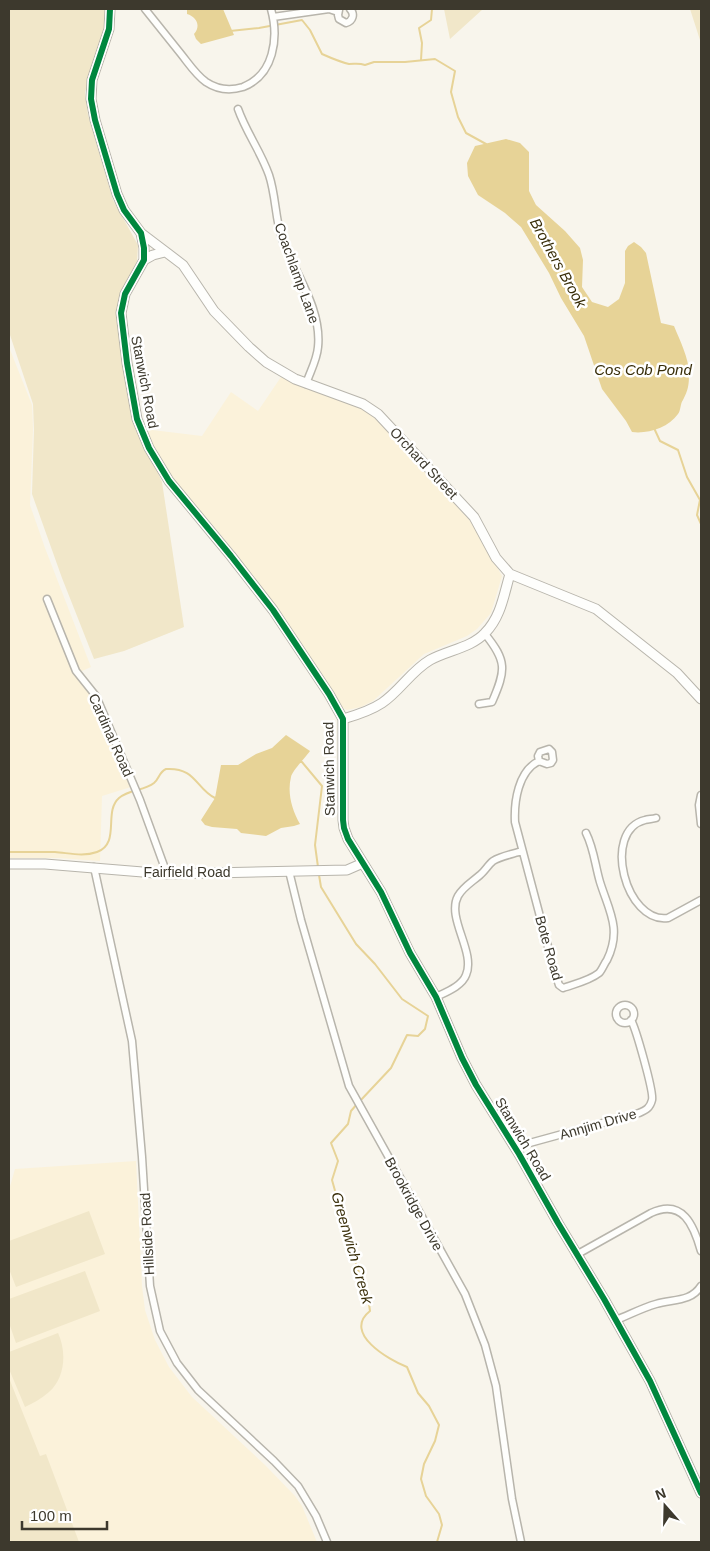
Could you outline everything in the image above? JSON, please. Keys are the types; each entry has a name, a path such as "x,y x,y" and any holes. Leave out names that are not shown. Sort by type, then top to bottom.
{"street":[{"path":"110,9 108,29 92,80 91,103 118,198 141,233 144,260 165,252"},
{"path":"145,9 197,74 213,86 226,90 248,84 263,74 273,53 273,17 271,9"},
{"path":"273,17 329,9 339,10 339,19 343,22 348,22 353,17 353,12 350,9"},
{"name":"Coachlamp Lane","path":"238,109 245,128 269,175 281,233 315,320 318,347 306,384"},
{"name":"Orchard Street","path":"141,233 184,267 209,305 249,347 275,368 306,384 363,404 378,414 474,517 496,558 510,574 596,609 678,673 701,699"},
{"name":"Stanwich Road","path":"144,260 124,294 121,313 133,400 144,438 169,481 276,614 343,719 344,828 348,839 381,892 407,949 436,997 471,1077 515,1147 660,1399 680,1449 701,1493"},
{"path":"343,719 369,711 382,703 423,664 467,645 485,634 500,610 510,574"},
{"name":"Cardinal Road","path":"47,599 76,671 96,696 136,791 167,874"},
{"path":"479,704 492,702 502,674 500,657 485,634"},
{"name":"Bote Road","path":"539,761 527,769 515,804 515,822 557,979 559,985 563,988 589,979 600,972 613,944 615,927 601,884 591,842 586,833"},
{"path":"701,795 699,805 701,824"},
{"path":"656,818 643,820 633,827 628,833 622,851 621,866 632,894 645,911 662,919 668,918 701,900"},
{"path":"436,997 459,984 466,977 468,970 456,916 457,898 493,861 522,851"},
{"name":"Fairfield Road","path":"9,864 94,867 167,874 333,870 350,869 363,863"},
{"name":"Hillside Road","path":"94,867 132,1041 142,1157 149,1280 151,1298 160,1330 177,1363 198,1390 298,1486 316,1516 327,1542"},
{"name":"Brookridge Drive","path":"289,871 298,911 347,1082 465,1294 482,1334 496,1386 512,1499 521,1542"},
{"name":"Annjim Drive","path":"515,1147 639,1113 649,1108 653,1098 636,1031 631,1020"},
{"path":"576,1254 651,1213 664,1209 680,1212 688,1219 697,1236 701,1251"},
{"path":"616,1320 658,1304 686,1298 701,1286"}],"shaded area":[{"path":"9,9 107,9 104,34 85,92 88,115 113,200 138,245 137,261 119,298 121,344 133,416 162,482 184,627 124,651 94,659 32,494 33,404 9,332"},
{"path":"444,9 483,9 450,39"},
{"path":"690,9 701,9 700,40"},
{"path":"9,347 32,405 30,505 91,667 80,672 131,787 102,796 100,861 59,858 9,858"},
{"path":"281,377 373,415 473,524 502,576 491,613 477,629 467,636 424,654 373,701 361,707 347,710 343,708 274,605 235,552 162,462 144,429 202,436 231,392 258,411"},
{"path":"136,1161 142,1286 145,1310 155,1340 169,1367 192,1397 265,1465 295,1496 302,1506 317,1542 9,1542 9,1190 15,1169"},
{"path":"89,1211 105,1254 16,1287 9,1269 9,1241"},
{"path":"85,1271 100,1311 16,1343 9,1323 9,1299"},
{"path":"58,1333 63,1348 63,1364 58,1380 46,1394 25,1407 9,1369 9,1352"},
{"path":"9,1378 40,1456 46,1454 79,1542 11,1542 9,1537"}],"water":[{"path":"187,9 223,9 234,35 201,44 194,34 197,22 187,14"},
{"name":"Cos Cob Pond","path":"506,139 520,143 529,152 529,191 536,205 565,231 580,248 583,260 582,287 592,302 608,307 619,299 625,283 625,251 628,246 634,242 646,253 661,323 674,326 689,368 688,388 679,412 669,423 651,431 632,432 602,389 584,336 521,227 505,213 478,195 468,176 467,163 475,146"},
{"path":"286,735 310,751 294,771 290,783 291,801 300,824 281,828 266,836 241,833 237,829 205,825 201,820 215,798 221,765 238,765 256,754 272,748"}],"waterway":[{"name":"Brothers Brook","path":"421,60 422,43 419,28 431,20 432,9"},
{"path":"230,31 302,20 310,30 322,54 349,64 365,65 374,62 405,62 435,59 455,71 451,92 458,117 466,133 486,144"},
{"name":"Brothers Brook","path":"654,428 660,441 678,450 687,477 700,500 697,515 701,524 701,541"},
{"name":"Greenwich Creek","path":"300,762 322,786 315,845 318,867"},
{"name":"Greenwich Creek","path":"9,852 81,854 97,852 104,848 108,842 114,804 123,795 150,786 166,769 184,771 195,779 209,794 215,798 217,797"},
{"name":"Greenwich Creek","path":"319,875 321,887 356,944 375,964 402,999 428,1016 425,1029 418,1036 407,1035 391,1068 360,1101"},
{"name":"Greenwich Creek","path":"357,1104 351,1111 348,1124 331,1143 338,1161 332,1180 369,1304 370,1311 363,1319 361,1328 371,1345 407,1367 418,1393 429,1406 439,1425 435,1441 424,1464 421,1479 426,1496 439,1514 442,1525 437,1542"}],"cycle path":[{"path":"110,9 109,29 92,80 91,99 95,120 117,194 124,210 141,233 144,248 144,260 125,294 121,313 127,363 137,419 149,448 169,481 273,610 329,694 343,719 343,820 348,839 381,892 410,953 436,997 462,1058 476,1085 519,1154 650,1381 701,1493"}]}
